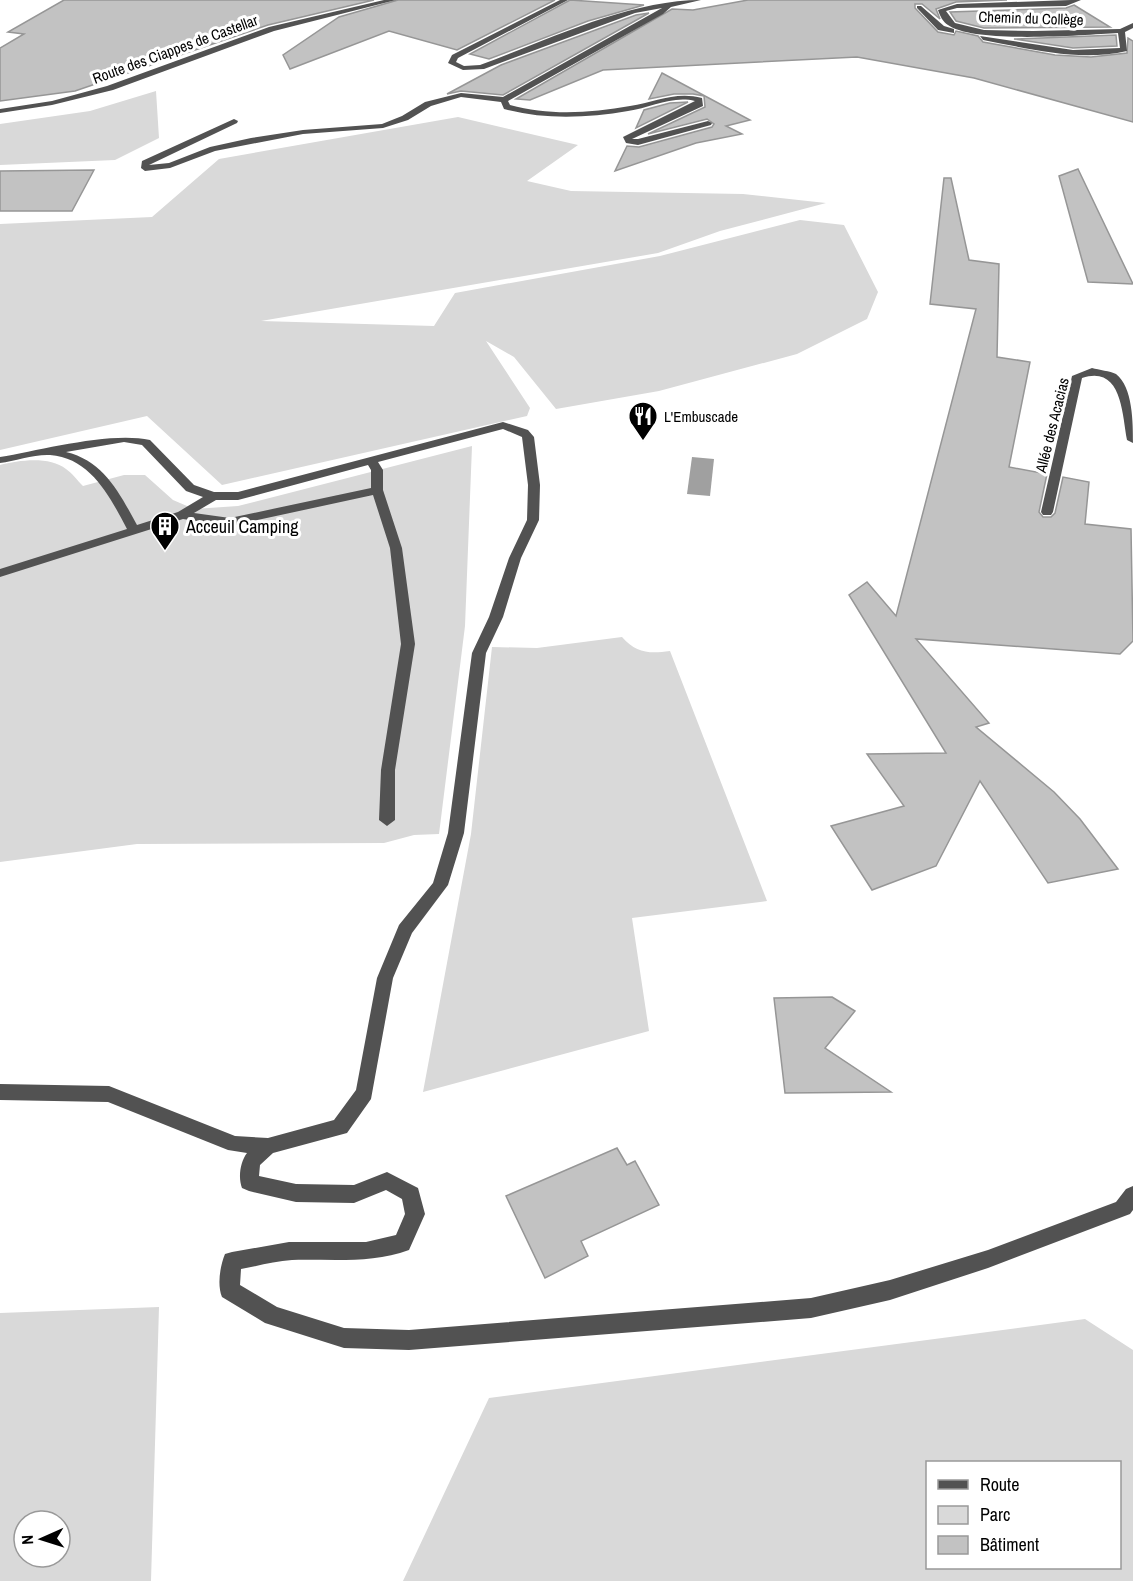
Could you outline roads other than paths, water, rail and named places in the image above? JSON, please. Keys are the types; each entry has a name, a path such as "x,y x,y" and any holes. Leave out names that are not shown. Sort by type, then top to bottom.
{"street":[{"name":"Route des Ciappes de Castellar","path":"0,111 52,103 110,88 272,29 393,0"},
{"path":"566,0 455,57 452,63 463,68 481,67 633,11 698,0"},
{"name":"Chemin du Collège","path":"1078,0 1066,4 957,6 942,10 943,17 953,26 973,30 1078,34 1121,31 1133,25"},
{"path":"234,121 145,163 146,168 170,165 213,149 251,141 303,132 383,126 405,118 428,104 461,95 504,100 531,83 662,13 668,6"},
{"name":"Chemin du Collège","path":"919,7 941,28 963,35 1092,54 1124,49 1121,31"},
{"path":"504,100 507,107 517,111 543,113 626,109 693,97 699,100 700,104 627,137 629,141 658,139 708,123"},
{"name":"Allée des Acacias","path":"1047,512 1077,376 1092,371 1113,377 1124,393 1133,440"},
{"path":"0,460 124,439 146,442 190,488 213,496 238,496 503,425 524,432 528,437 534,485 533,520 516,558 496,617 479,653 456,833 440,885 405,930 385,978 365,1093 340,1127 268,1146 236,1144 109,1094 0,1092"},
{"path":"49,452 68,455 95,468 105,480 133,529"},
{"path":"371,460 376,470 377,490 396,549 408,644 388,770 387,820"},
{"path":"182,515 230,522 377,490"},
{"path":"0,573 182,515 213,496"},
{"path":"268,1146 251,1161 249,1182 296,1193 354,1194 387,1181 411,1194 415,1214 402,1243 366,1251 289,1251 232,1261 229,1290 272,1316 344,1338 409,1340 811,1308 890,1290 988,1259 1123,1208 1133,1195"}],"place":[{"name":"L'Embuscade","path":"643,442"},
{"name":"Acceuil Camping","path":"165,552"}]}
